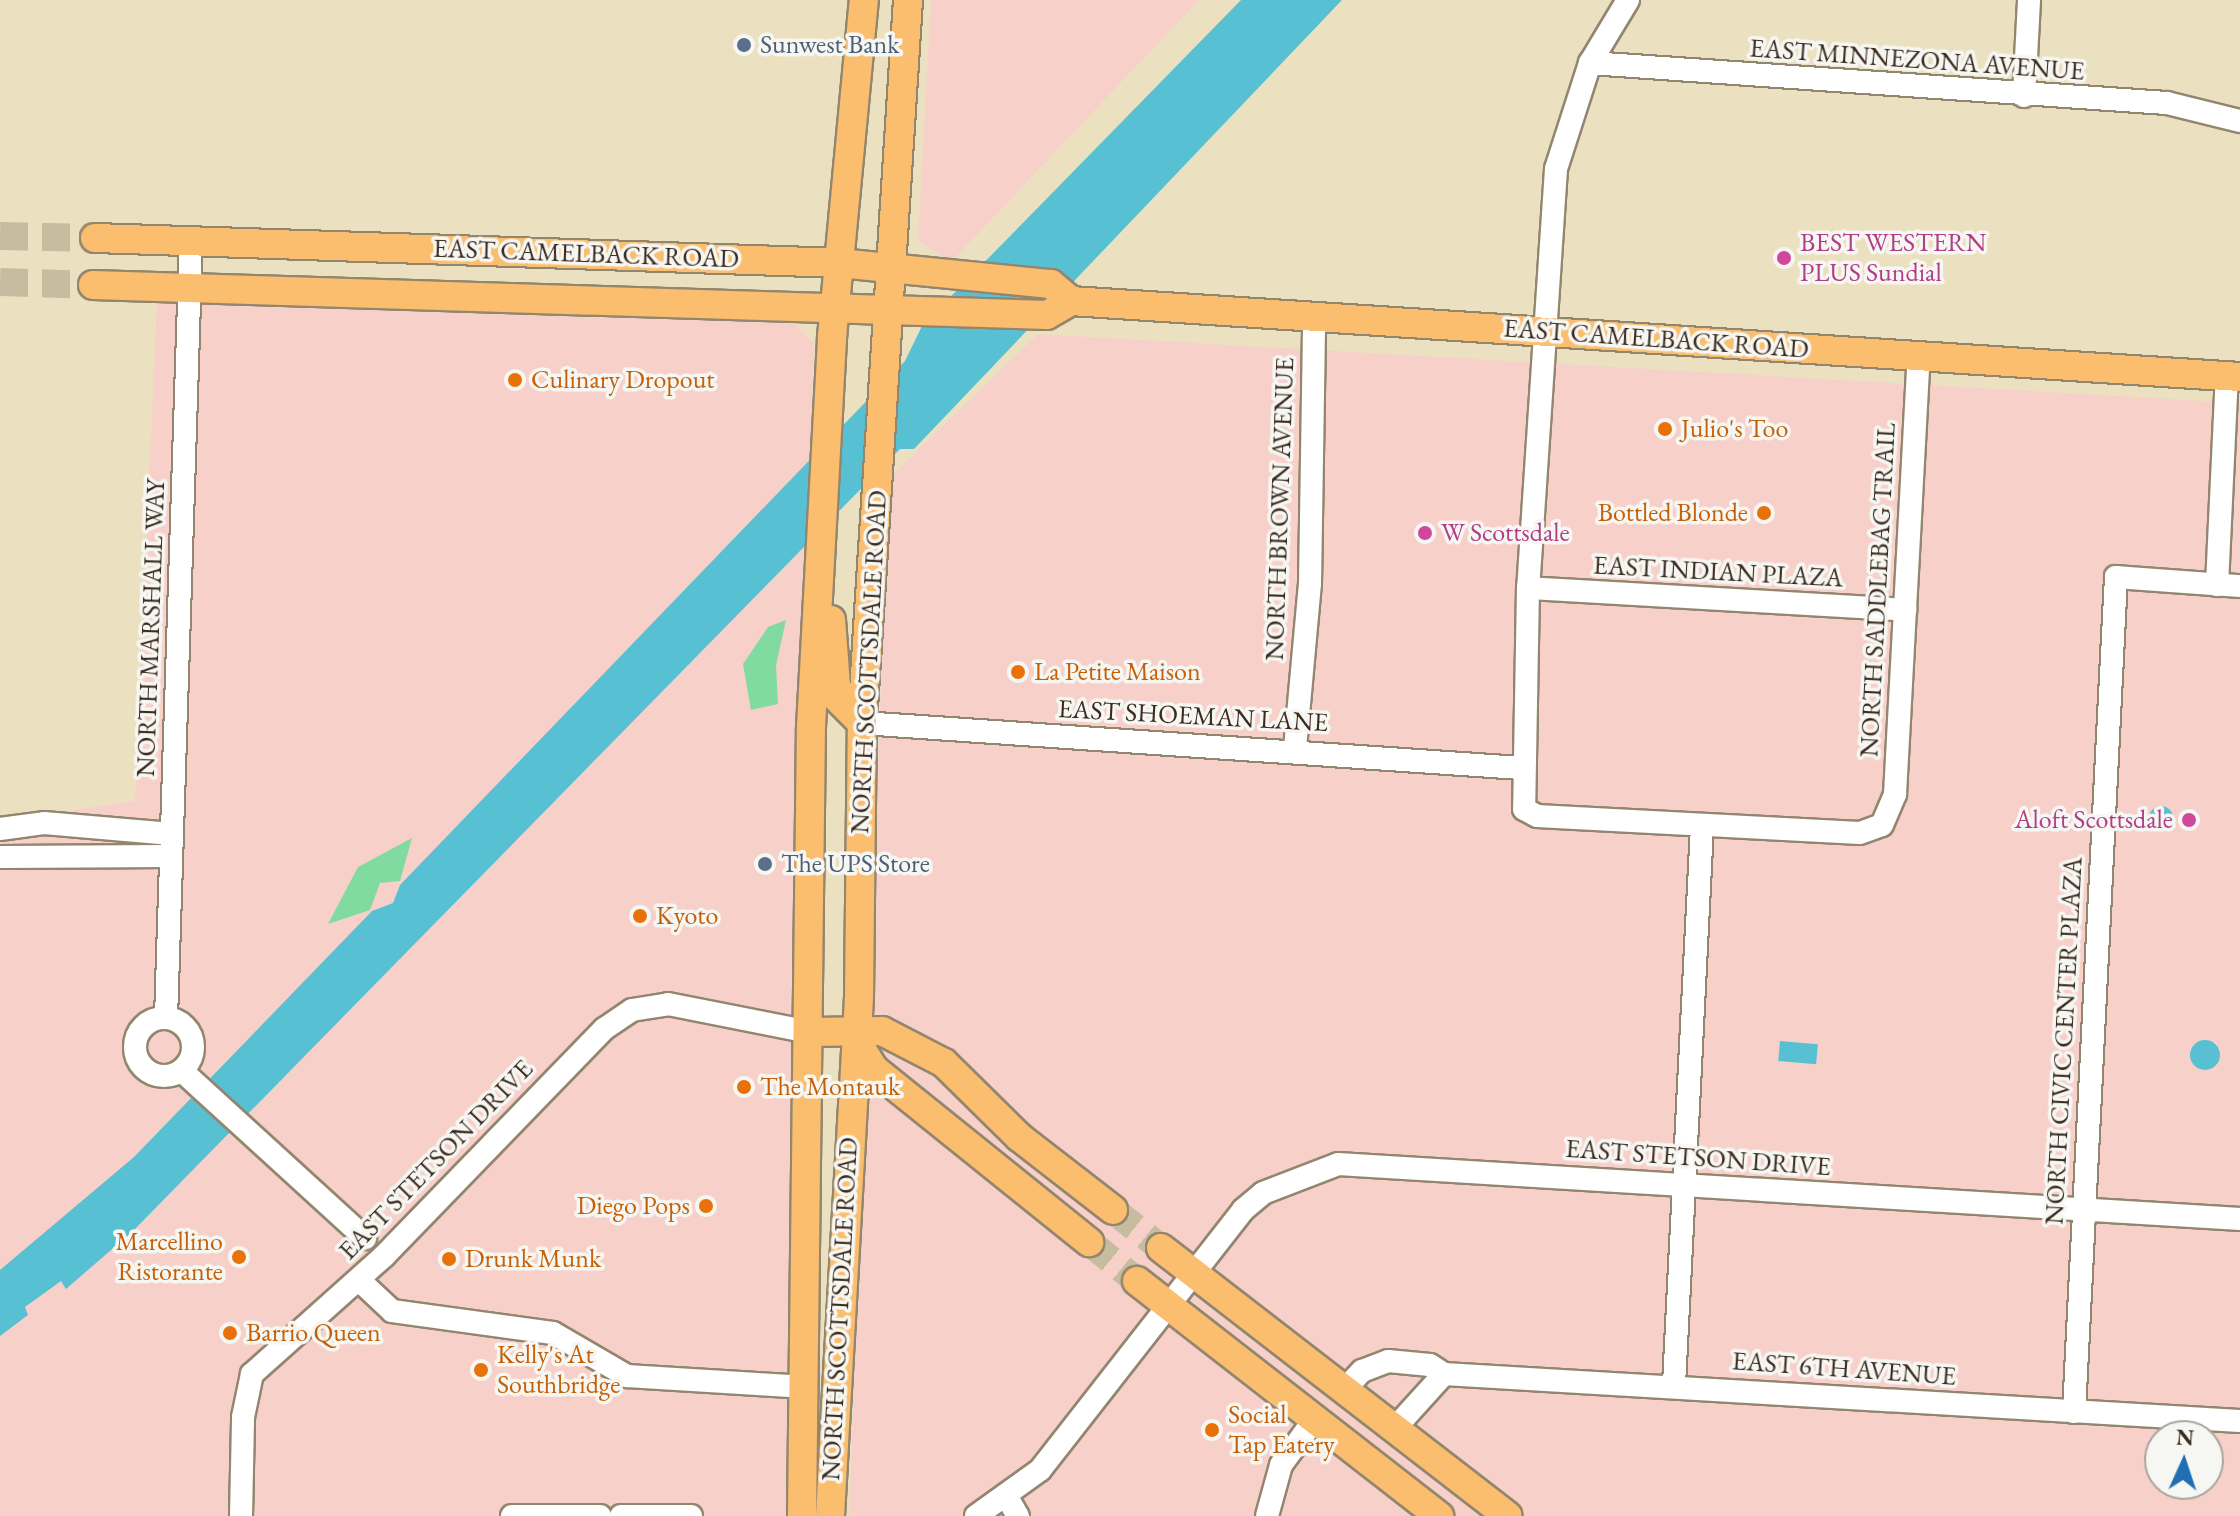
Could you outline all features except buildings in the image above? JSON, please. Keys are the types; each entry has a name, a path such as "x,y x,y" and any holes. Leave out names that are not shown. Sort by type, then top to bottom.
{"main road":[{"name":"NORTH SCOTTSDALE ROAD","path":"802,1516 810,1032 809,796 835,308 864,0"},
{"name":"NORTH SCOTTSDALE ROAD","path":"830,1516 854,1037 862,723 882,376 898,310 888,267 908,0"},
{"name":"EAST CAMELBACK ROAD","path":"95,238 839,263 1051,284 1071,301"},
{"name":"EAST CAMELBACK ROAD","path":"93,285 1047,315 1071,301 1314,320 1546,331 2234,376"},
{"path":"819,577 837,698 862,723"},
{"path":"810,1032 854,1037 882,1031 944,1063 1019,1137 1113,1210"},
{"path":"854,1037 875,1070 921,1101 990,1170 1089,1242"},
{"path":"1161,1248 1508,1516"},
{"path":"1137,1281 1439,1516"}],"street":[{"path":"1628,0 1590,63 1556,169 1528,588 1520,768 1524,809 1702,826 1687,1185 1674,1385"},
{"path":"2024,96 2029,0"},
{"name":"EAST MINNEZONA AVENUE","path":"1590,63 2024,96 2167,103 2240,121"},
{"name":"NORTH MARSHALL WAY","path":"166,1018 191,241"},
{"name":"NORTH BROWN AVENUE","path":"1295,748 1310,584 1314,320"},
{"name":"NORTH SADDLEBAG TRAIL","path":"1702,826 1860,833 1882,825 1895,794 1919,355"},
{"path":"2234,376 2217,585 2240,586"},
{"name":"NORTH CIVIC CENTER PLAZA","path":"2074,1412 2116,577 2217,585"},
{"name":"EAST INDIAN PLAZA","path":"1528,588 1627,597 1905,610"},
{"name":"EAST SHOEMAN LANE","path":"862,723 1295,748 1520,768"},
{"path":"0,829 44,823 172,845"},
{"path":"0,857 172,845"},
{"name":"EAST STETSON DRIVE","path":"241,1516 241,1432 252,1374 359,1280 604,1029 632,1010 668,1004 810,1032"},
{"path":"188,1076 192,1038 166,1018 139,1031 137,1059 158,1076 188,1076 365,1238"},
{"name":"EAST STETSON DRIVE","path":"976,1516 1013,1507 1192,1270 1263,1193 1338,1164 2240,1219"},
{"path":"359,1280 392,1311 553,1333 627,1376 806,1387"},
{"name":"EAST 6TH AVENUE","path":"1345,1389 1362,1371 1388,1361 1430,1365 1444,1374 1674,1385 2240,1421"},
{"path":"1395,1428 1444,1374"},
{"path":"1267,1516 1281,1465 1314,1420"},
{"path":"512,1516 600,1516"},
{"path":"621,1516 691,1516"}],"shaded area":[{"path":"931,0 1199,0 951,262 918,240"},
{"path":"157,303 793,322 814,344 794,1011 798,1360 791,1516 0,1516 0,821 135,801"},
{"path":"1038,334 2240,403 2240,1516 849,1516 889,478"}],"green space":[{"path":"786,620 776,665 778,704 751,710 743,664 768,627"},
{"path":"412,838 400,881 380,883 370,910 328,924 358,867"}],"water":[{"path":"1241,0 1342,0 914,449 900,449 133,1231 66,1289 61,1281 25,1307 28,1315 0,1336 0,1270 134,1157 372,911 393,903 400,885 905,361 922,326"},
{"path":"2161,806 2170,809 2173,818 2170,827 2161,830 2152,827 2149,818 2152,809"},
{"path":"2205,1040 2216,1044 2220,1055 2216,1066 2205,1070 2194,1066 2190,1055 2194,1044"},
{"path":"1780,1041 1818,1044 1816,1064 1778,1061"}],"tunnel":[{"path":"0,236 95,238"},
{"path":"0,282 93,285"},
{"path":"1113,1210 1161,1248"},
{"path":"1089,1242 1137,1281"}],"place":[{"name":"Sunwest Bank","path":"744,45"},
{"name":"BEST WESTERN PLUS Sundial","path":"1784,258"},
{"name":"Culinary Dropout","path":"515,380"},
{"name":"Julio's Too","path":"1665,429"},
{"name":"Bottled Blonde","path":"1764,513"},
{"name":"W Scottsdale","path":"1425,533"},
{"name":"La Petite Maison","path":"1018,672"},
{"name":"Aloft Scottsdale","path":"2189,820"},
{"name":"The UPS Store","path":"765,864"},
{"name":"Kyoto","path":"640,916"},
{"name":"The Montauk","path":"744,1087"},
{"name":"Diego Pops","path":"706,1206"},
{"name":"Marcellino Ristorante","path":"239,1257"},
{"name":"Drunk Munk","path":"449,1259"},
{"name":"Barrio Queen","path":"230,1333"},
{"name":"Kelly's At Southbridge","path":"481,1370"},
{"name":"Social Tap Eatery","path":"1212,1430"}]}
